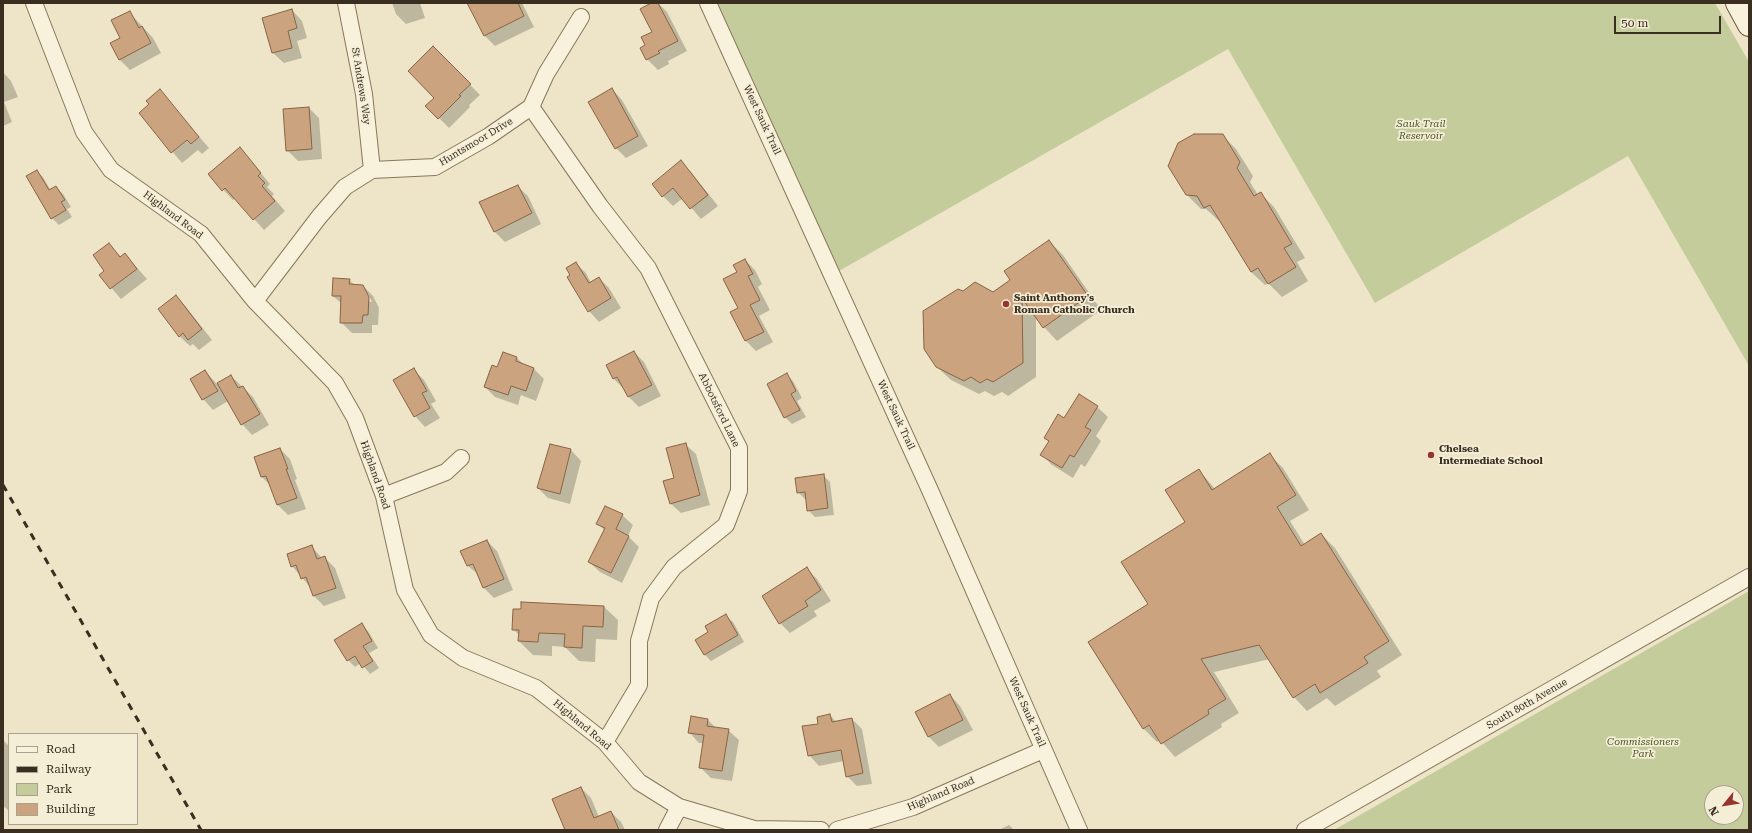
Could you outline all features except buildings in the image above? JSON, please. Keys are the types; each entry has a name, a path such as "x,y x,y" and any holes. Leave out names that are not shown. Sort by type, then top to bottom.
{"main road":[{"path":"1737,3 1749,25"}],"street":[{"name":"Highland Road","path":"34,3 84,132 111,170 201,234 255,302 335,383 355,418 384,496 405,590 431,635 463,658 536,688 605,742 639,782 679,808 754,829 821,830"},
{"name":"St Andrews Way","path":"346,3 364,94 372,170"},
{"name":"West Sauk Trail","path":"708,3 929,488 1079,830"},
{"path":"531,107 546,74 581,17"},
{"name":"Huntsmoor Drive","path":"255,302 324,211 345,187 372,170 435,167 489,136 531,107"},
{"name":"Abbotsford Lane","path":"531,107 600,206 648,268 738,448 739,491 726,525 674,567 651,598 639,641 639,685 605,742"},
{"path":"384,496 446,472 461,458"},
{"name":"South 80th Avenue","path":"1305,830 1749,577"},
{"name":"Highland Road","path":"837,830 913,806 1043,750"},
{"path":"667,830 679,808"}],"green space":[{"name":"Sauk Trail Reservoir","path":"717,3 1715,3 1749,62 1749,366 1628,156 1375,303 1228,49 839,271"},
{"name":"Commissioners Park","path":"1749,591 1748,830 1334,830"}],"railway":[{"path":"3,485 201,830"}],"place":[{"name":"Saint Anthony's Roman Catholic Church","path":"1006,304"},
{"name":"Chelsea Intermediate School","path":"1431,455"}]}
